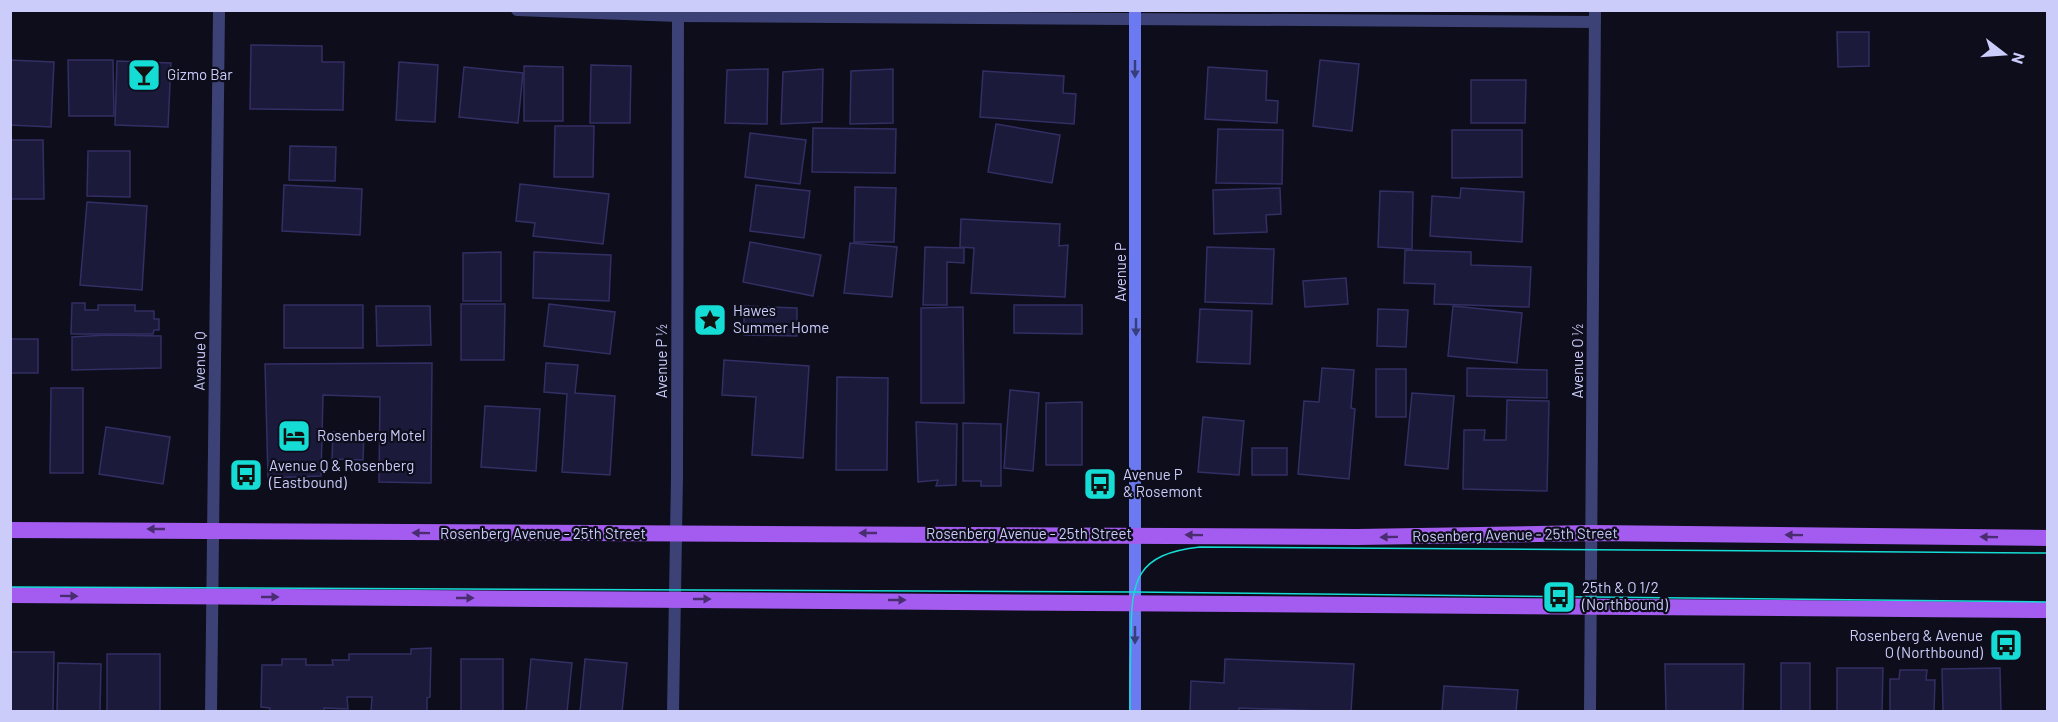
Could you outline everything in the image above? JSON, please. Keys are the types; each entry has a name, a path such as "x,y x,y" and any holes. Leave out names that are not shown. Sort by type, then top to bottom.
{"main road":[{"name":"Avenue P","path":"1135,15 1135,711"},
{"name":"Rosenberg Avenue - 25th Street","path":"10,530 214,529 677,535 1136,534 1357,537 1593,533 2048,538"},
{"path":"10,595 1135,602 1592,609 2048,610"}],"street":[{"name":"Avenue Q","path":"211,711 219,10"},
{"path":"517,10 678,13 1595,16"},
{"name":"Avenue P ½","path":"673,711 677,535 678,13"},
{"name":"Avenue O ½","path":"1590,711 1595,16"}],"building":[{"path":"1837,32 1869,32 1869,66 1838,67"},
{"path":"251,45 322,46 322,62 344,62 343,110 250,109"},
{"path":"10,60 54,62 51,127 10,125"},
{"path":"68,60 113,60 114,116 69,116"},
{"path":"1320,60 1359,64 1352,131 1313,126"},
{"path":"117,61 171,63 168,127 115,125"},
{"path":"399,62 438,65 435,122 396,120"},
{"path":"591,65 631,66 630,123 590,123"},
{"path":"524,66 563,67 563,121 524,121"},
{"path":"464,67 523,73 518,123 459,117"},
{"path":"1208,67 1267,71 1266,100 1278,101 1277,123 1205,119"},
{"path":"768,69 767,124 725,123 727,70"},
{"path":"823,69 822,122 781,124 783,72"},
{"path":"893,69 893,123 850,124 851,71"},
{"path":"983,71 1064,76 1063,93 1076,94 1074,124 980,117"},
{"path":"1471,80 1526,80 1525,123 1471,123"},
{"path":"996,124 1060,135 1052,183 988,172"},
{"path":"555,126 594,126 593,177 554,177"},
{"path":"813,128 896,129 895,173 812,172"},
{"path":"1218,129 1283,130 1282,184 1216,183"},
{"path":"1452,130 1522,130 1522,177 1452,178"},
{"path":"750,133 806,140 800,184 745,177"},
{"path":"10,140 43,140 44,199 10,199"},
{"path":"290,146 336,147 335,181 289,180"},
{"path":"88,151 130,151 130,197 87,196"},
{"path":"520,184 609,194 603,244 533,236 535,223 516,221"},
{"path":"284,185 362,189 360,235 282,231"},
{"path":"756,185 810,191 804,238 750,231"},
{"path":"855,187 896,188 894,242 854,242"},
{"path":"1280,188 1281,214 1266,215 1267,232 1214,234 1213,190"},
{"path":"1461,188 1524,192 1522,242 1430,236 1432,196 1460,198"},
{"path":"1380,191 1413,192 1412,249 1378,247"},
{"path":"87,202 147,206 142,290 80,285"},
{"path":"961,219 1060,224 1059,246 1068,245 1065,297 971,293 974,248 960,247"},
{"path":"750,242 821,255 813,296 743,282"},
{"path":"850,243 897,247 892,297 844,293"},
{"path":"925,247 964,248 964,263 947,262 947,305 923,305"},
{"path":"1207,247 1274,249 1272,304 1205,302"},
{"path":"1405,250 1471,252 1471,265 1531,267 1529,307 1434,304 1435,284 1404,283"},
{"path":"501,252 501,301 463,301 463,253"},
{"path":"534,252 611,255 609,301 533,298"},
{"path":"1346,278 1348,304 1305,307 1303,281"},
{"path":"72,303 85,303 85,310 98,310 98,305 135,305 135,311 154,311 154,319 159,319 159,330 154,330 153,334 71,334"},
{"path":"461,304 505,304 504,360 461,360"},
{"path":"549,304 615,312 610,354 544,346"},
{"path":"284,305 363,305 363,348 284,348"},
{"path":"1014,305 1082,305 1082,334 1014,333"},
{"path":"376,306 430,306 431,345 377,346"},
{"path":"744,306 797,308 797,336 744,335"},
{"path":"1453,306 1522,313 1517,363 1448,356"},
{"path":"963,307 964,403 921,403 921,308"},
{"path":"1200,309 1252,311 1250,364 1197,362"},
{"path":"1378,309 1408,310 1406,347 1377,346"},
{"path":"161,336 161,368 72,370 72,337"},
{"path":"10,339 38,339 38,373 10,373"},
{"path":"724,360 809,366 803,458 752,455 756,397 722,395"},
{"name":"Rosenberg Motel","path":"432,363 431,483 379,482 380,397 323,395 321,476 268,478 265,364"},
{"path":"546,363 578,365 575,393 615,396 610,475 562,472 567,394 544,392"},
{"path":"1322,368 1354,370 1351,408 1355,409 1349,479 1298,474 1304,401 1319,402"},
{"path":"1467,368 1547,370 1547,398 1467,396"},
{"path":"1376,369 1406,369 1406,417 1376,417"},
{"path":"837,377 888,378 887,470 836,470"},
{"path":"51,388 83,388 83,473 50,473"},
{"path":"1010,390 1039,393 1033,471 1004,468"},
{"path":"1412,393 1454,396 1448,469 1405,465"},
{"path":"1507,400 1549,401 1547,491 1463,489 1464,430 1485,430 1484,440 1506,440"},
{"path":"1082,402 1082,465 1046,465 1046,403"},
{"path":"485,406 540,409 536,471 481,467"},
{"path":"1203,417 1244,421 1239,475 1198,472"},
{"path":"916,422 957,424 956,485 936,486 938,480 918,482"},
{"path":"963,423 1001,424 1001,486 981,486 981,481 963,481"},
{"path":"106,427 170,437 163,484 99,474"},
{"path":"333,432 364,433 363,460 332,459"},
{"path":"1252,448 1287,448 1287,475 1252,475"},
{"path":"431,648 430,697 427,698 427,712 371,712 372,697 347,697 348,709 324,708 324,712 270,712 270,708 261,707 262,665 282,665 282,659 306,659 306,665 333,665 332,660 349,660 349,654 411,654 411,649"},
{"path":"10,652 54,652 53,712 10,712"},
{"path":"107,654 160,654 160,712 107,712"},
{"path":"461,659 503,659 503,712 461,712"},
{"path":"531,659 572,663 567,712 526,712"},
{"path":"585,659 627,663 622,712 580,712"},
{"path":"1225,659 1354,664 1351,712 1239,708 1239,712 1190,712 1191,681 1224,683"},
{"path":"58,663 101,664 100,712 57,712"},
{"path":"1781,663 1810,663 1810,712 1781,712"},
{"path":"1665,664 1744,664 1743,712 1666,712"},
{"path":"1837,668 1883,668 1882,712 1837,712"},
{"path":"2000,668 2001,712 1943,712 1942,669"},
{"path":"1900,670 1927,670 1926,680 1935,680 1934,712 1890,712 1890,679 1899,679"},
{"path":"1444,686 1518,690 1516,712 1442,712"}],"tram line":[{"path":"1130,712 1131,618 1136,586 1142,573 1162,556 1200,547 2048,553"},
{"path":"10,587 1133,592 2048,602"}],"place":[{"name":"Gizmo Bar","path":"144,75"},
{"name":"Hawes Summer Home","path":"710,320"},
{"name":"Rosenberg Motel","path":"294,436"},
{"name":"Avenue Q & Rosenberg (Eastbound)","path":"246,475"},
{"name":"Avenue P & Rosemont","path":"1100,484"},
{"name":"25th & O 1/2 (Northbound)","path":"1559,597"},
{"name":"Rosenberg & Avenue O (Northbound)","path":"2006,645"}]}
